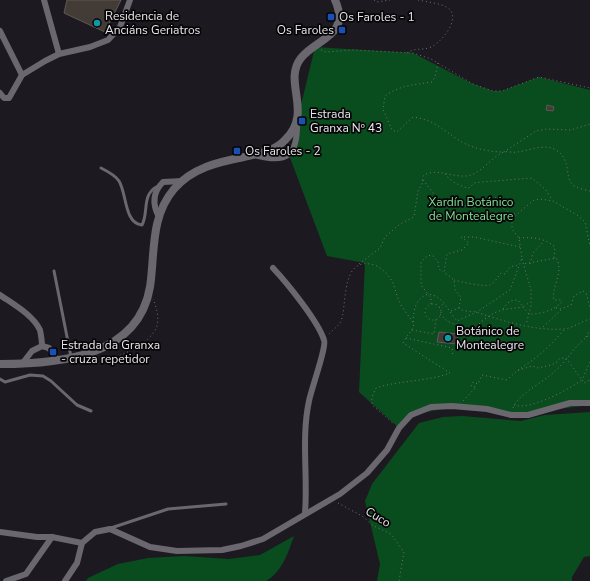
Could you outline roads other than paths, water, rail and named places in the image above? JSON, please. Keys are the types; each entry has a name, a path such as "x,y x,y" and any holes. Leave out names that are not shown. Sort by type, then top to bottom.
{"main road":[{"path":"0,364 22,364 72,358 105,347 124,335 140,315 150,288 159,217 170,195 183,181 199,170 210,165 255,155 272,149 284,142 292,132 297,118 299,104 294,77 296,67 303,56 328,38 335,30 339,14 335,0"}],"street":[{"path":"44,0 59,54"},
{"path":"0,94 4,98 9,98 22,75 59,54 90,47 108,40 120,28 130,0"},
{"path":"0,31 22,75"},
{"path":"255,155 271,159 280,159 289,155 294,148 298,132 297,118"},
{"path":"159,217 154,209 154,195 159,186 162,182 183,181"},
{"path":"273,268 287,283 319,328 325,341 304,428 307,478 305,513"},
{"path":"0,295 20,309 40,330 42,346"},
{"path":"22,364 32,351 42,346 49,348 57,360"},
{"path":"65,581 77,563 81,552 82,543 95,532 106,530 117,532 150,546 177,550 222,550 263,539 305,513 332,500 367,473 387,450 398,428 411,415 431,408 459,406 487,409 511,415 528,415 570,403 590,403"},
{"path":"0,532 36,537 52,537 82,543"},
{"path":"6,581 26,574 52,537"}],"lane":[{"path":"101,168 119,180 131,220 136,224 142,225 145,220 147,196 152,189 159,186"},
{"path":"54,271 72,358"},
{"path":"0,379 5,382 30,375 43,376 52,381 77,404 91,411"},
{"path":"106,530 168,509 226,504"}],"place":[{"name":"Os Faroles - 1","path":"331,17"},
{"name":"Residencia de Anciáns Geriatros","path":"97,23"},
{"name":"Os Faroles","path":"342,30"},
{"name":"Estrada Granxa Nº 43","path":"302,121"},
{"name":"Os Faroles - 2","path":"237,151"},
{"name":"Botánico de Montealegre","path":"448,338"},
{"name":"Estrada da Granxa - cruza repetidor","path":"53,352"}],"park label":[{"name":"Xardín Botánico de Montealegre","path":"471,209"}]}
